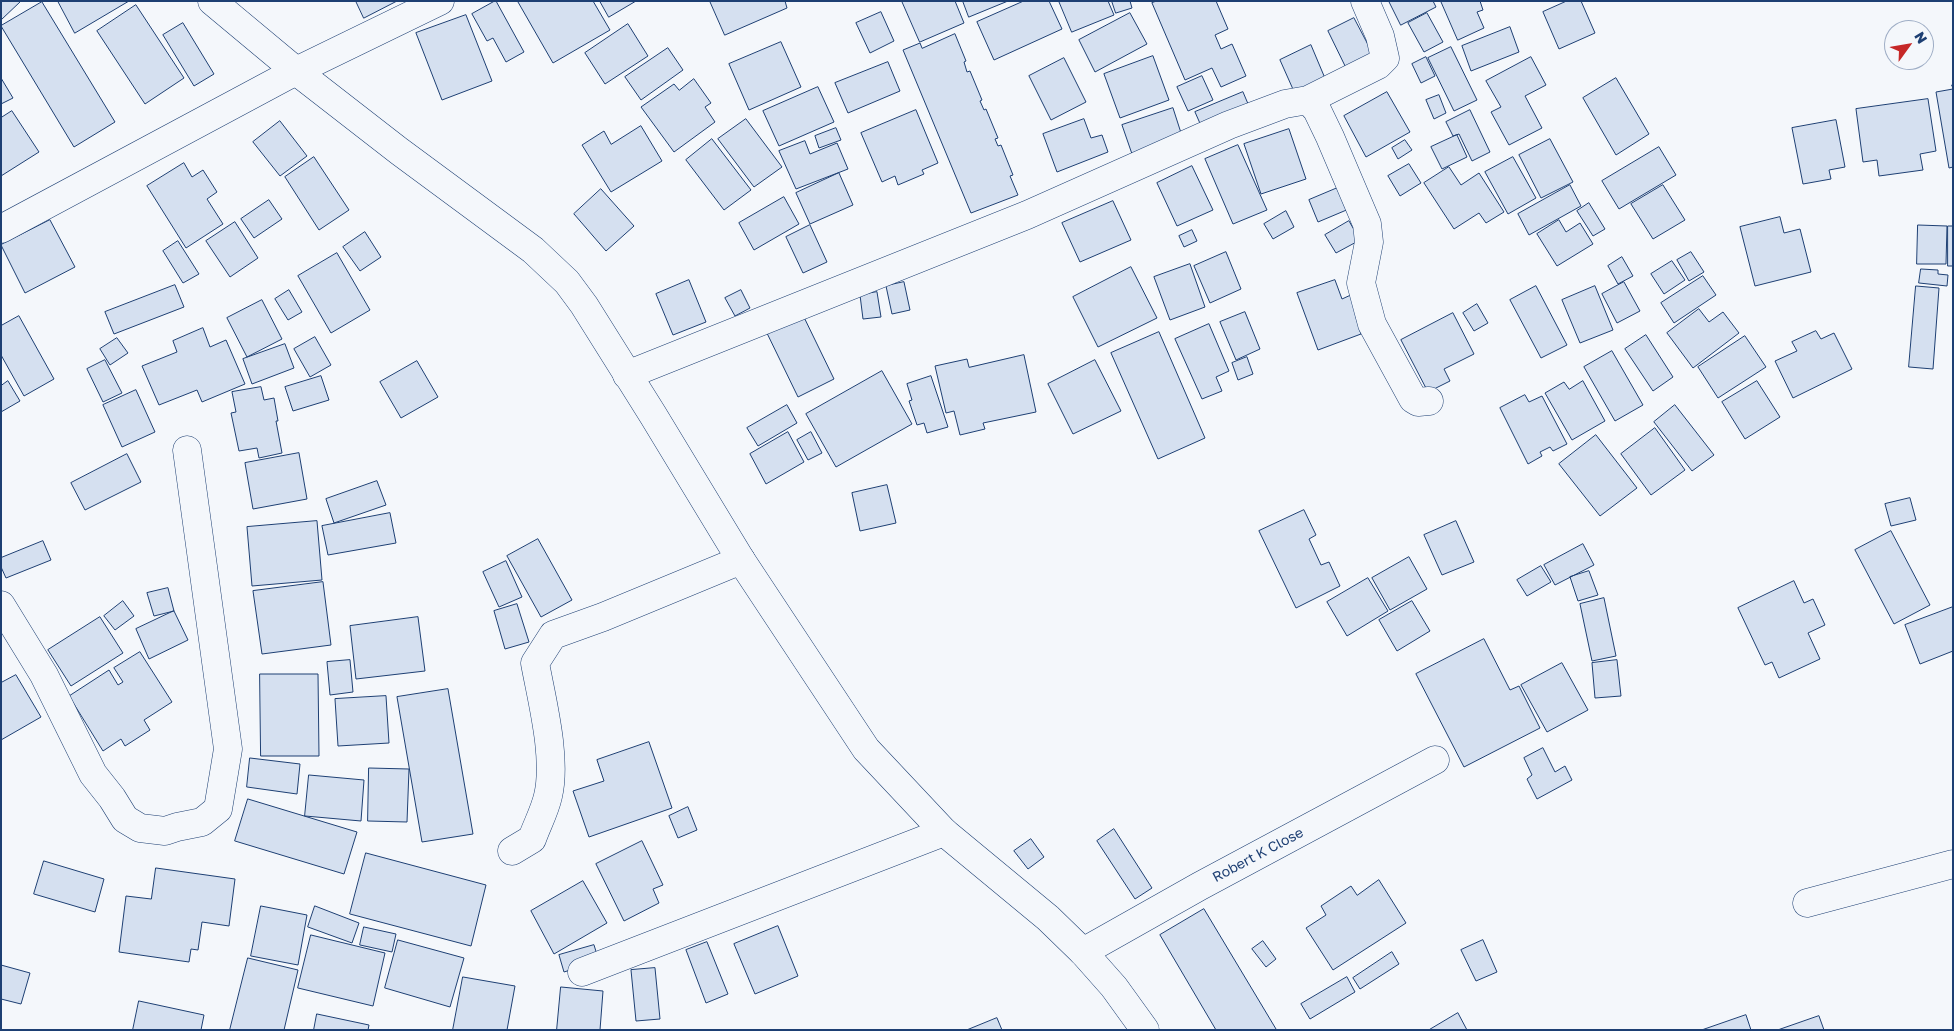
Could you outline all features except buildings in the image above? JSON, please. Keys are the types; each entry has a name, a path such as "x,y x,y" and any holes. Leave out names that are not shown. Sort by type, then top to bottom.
{"street":[{"path":"212,1 296,71 399,151 533,250 567,282 584,305 741,560 866,749 944,832 1048,918 1083,952 1114,987 1145,1030"},
{"path":"1,229 296,71 440,1"},
{"path":"627,375 1027,215 1236,122 1285,104 1308,100 1378,65 1385,58 1380,36 1365,1"},
{"path":"1308,100 1316,110 1330,137 1366,224 1369,242 1362,283 1372,324 1413,399 1418,402 1429,401"},
{"path":"1,605 44,675 93,774 112,798 125,819 140,828 165,831 202,822 218,809 228,749 187,450"},
{"path":"512,851 532,839 548,796 551,761 544,708 535,663 553,635 603,617 741,560"},
{"name":"Robert K Close","path":"1083,952 1209,881 1434,760"},
{"path":"582,972 944,832"},
{"path":"1807,903 1953,864"}]}
